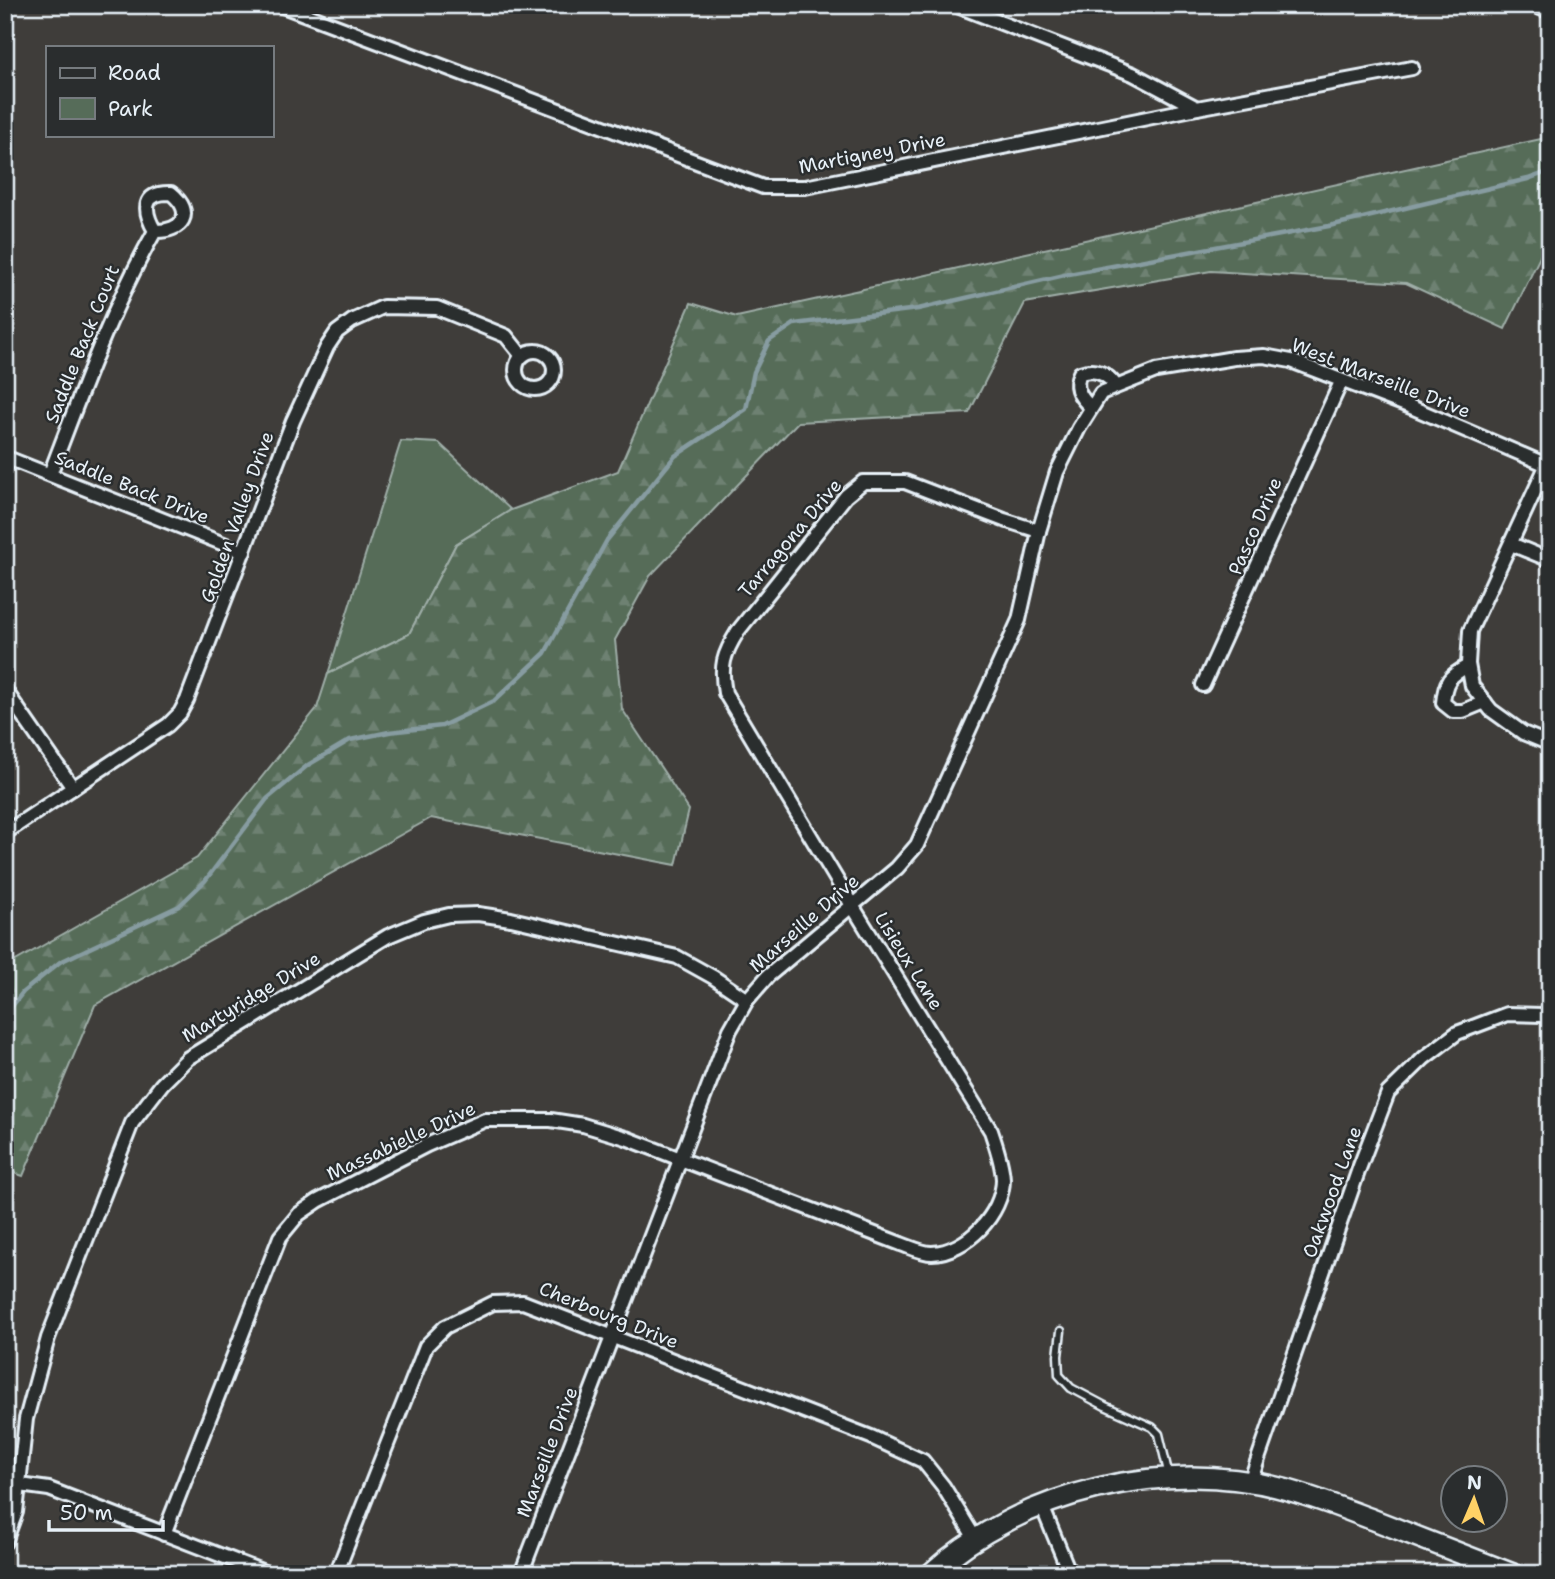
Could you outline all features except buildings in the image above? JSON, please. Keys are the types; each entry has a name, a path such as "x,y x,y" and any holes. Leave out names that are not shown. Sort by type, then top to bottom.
{"street":[{"name":"Martigney Drive","path":"280,5 763,187 805,187 1197,108 1412,68"},
{"path":"955,5 1133,74 1197,108"},
{"path":"1534,5 1550,12"},
{"name":"Saddle Back Court","path":"50,474 104,332 135,265 155,231"},
{"name":"Golden Valley Drive","path":"5,833 168,725 180,713 205,659 306,391 337,332 352,321 383,307 437,309 506,336 522,356"},
{"name":"West Marseille Drive","path":"1101,393 1156,371 1234,358 1264,356 1292,361 1548,462"},
{"path":"1091,407 1083,400 1077,387 1080,373 1097,371 1111,379 1115,386"},
{"name":"Pasco Drive","path":"1203,685 1341,382"},
{"name":"Marseille Drive","path":"521,1574 730,1030 747,1000 768,976 853,907 897,868 918,845 1019,620 1039,531 1057,472 1101,393"},
{"name":"Saddle Back Drive","path":"5,457 244,552"},
{"path":"1548,462 1470,631 1468,666 1472,687 1491,710 1523,733 1550,744"},
{"name":"Tarragona Drive","path":"721,671 726,650 738,631 846,496 863,482 905,482 1039,531"},
{"path":"1511,544 1550,559"},
{"path":"1468,666 1456,673 1445,685 1443,703 1452,711 1463,711 1485,702"},
{"name":"Lisieux Lane","path":"721,671 725,693 991,1131 1000,1159 1003,1181 999,1200 986,1221 971,1237"},
{"path":"5,690 73,788"},
{"name":"Martyridge Drive","path":"5,1542 16,1512 26,1419 48,1338 132,1123 162,1084 188,1058 388,936 424,921 450,915 478,914 511,919 677,957 747,1000"},
{"name":"Oakwood Lane","path":"1250,1482 1388,1093 1424,1058 1457,1033 1507,1014 1550,1018"},
{"name":"Massabielle Drive","path":"164,1534 280,1237 299,1214 309,1208 427,1145 485,1121 551,1120 583,1125 626,1138 678,1160 930,1253 951,1250 971,1237"},
{"name":"Cherbourg Drive","path":"336,1574 412,1375 426,1346 445,1326 493,1303 523,1302 871,1437 923,1461 943,1486 976,1540"},
{"path":"930,1574 976,1540 1042,1506 1095,1489 1169,1478 1222,1479 1283,1488 1513,1574"},
{"path":"20,1485 49,1489 269,1574"},
{"path":"1042,1506 1070,1574"}],"lane":[{"path":"1061,1331 1059,1375 1071,1388 1152,1427 1159,1434 1169,1478"}],"green space":[{"path":"1550,137 1550,236 1505,329 1406,283 1211,271 1025,303 969,413 798,422 650,576 615,640 622,709 689,810 676,865 431,818 95,1005 23,1176 5,1170 5,967 197,858 317,708 328,674 409,634 456,544 511,510 618,471 691,303 737,317"},
{"path":"401,441 439,443 511,510 456,544 409,634 328,674"}],"waterway":[{"path":"5,1015 23,992 60,962 179,906 205,881 267,799 308,765 350,740 442,726 494,701 545,653 607,540 675,456 746,409 754,372 769,341 794,324 918,309 1069,274 1329,226 1528,179 1550,171"}]}
